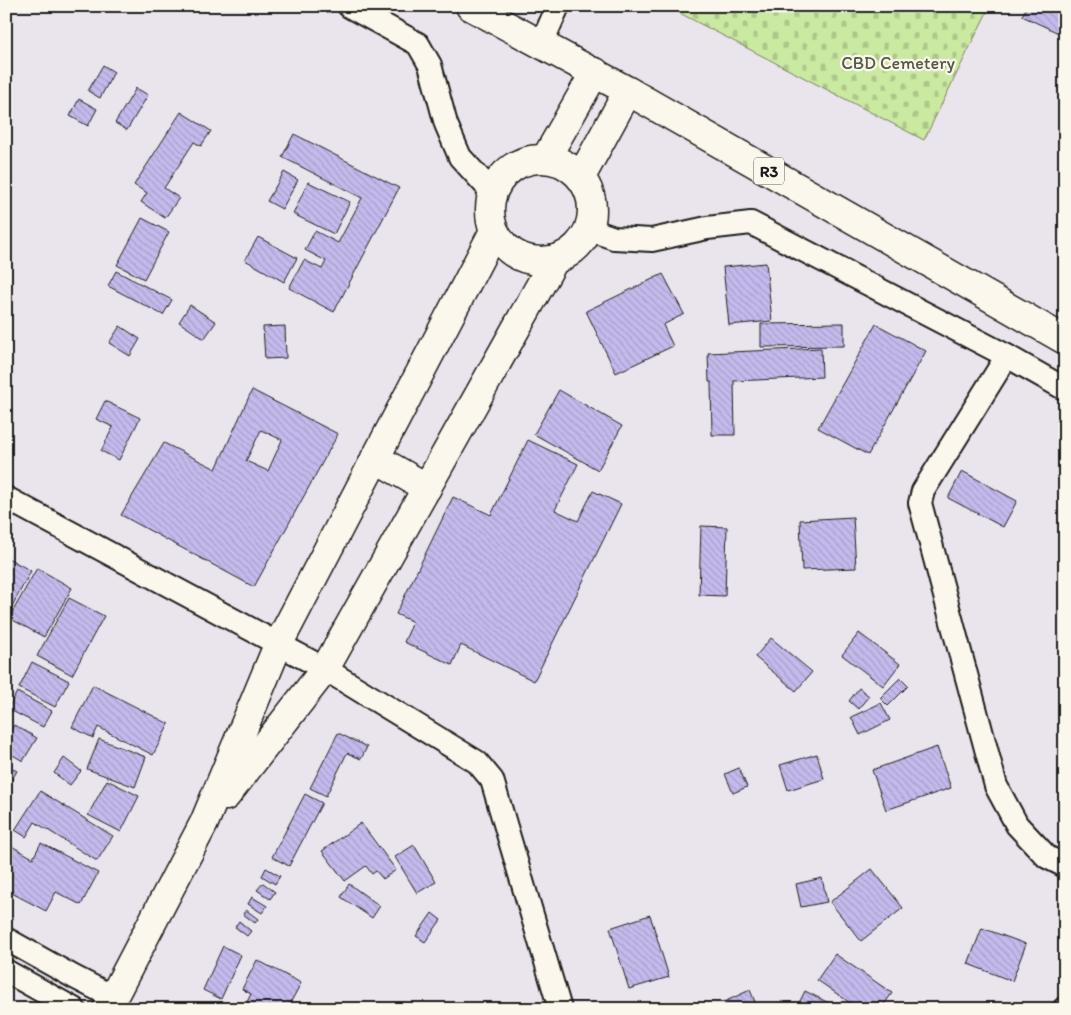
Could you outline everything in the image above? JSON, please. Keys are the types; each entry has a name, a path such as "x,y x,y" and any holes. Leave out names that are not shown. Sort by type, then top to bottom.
{"main road":[{"name":"R3","path":"470,6 595,72 1065,340"},
{"path":"546,158 595,72"},
{"path":"581,177 628,91"},
{"path":"546,158 565,164 581,177 591,196 592,218 577,248 555,259 531,260 509,250 494,231 489,212 492,192 513,166 546,158"},
{"path":"110,1003 204,823 278,645 494,231"},
{"path":"204,823 326,669 555,259"},
{"path":"376,458 427,488"}],"street":[{"path":"349,6 418,44 430,65 446,124 460,157 492,192"},
{"path":"541,45 558,6"},
{"path":"588,229 614,238 652,240 707,228 751,223 1007,356 1065,389"},
{"path":"1007,356 923,492 920,504 996,786 1017,825 1047,856 1065,866"},
{"path":"6,498 326,669 477,762 492,780 560,1009"},
{"path":"6,939 74,977 110,1003"},
{"path":"6,970 74,1009"}],"green space":[{"name":"CBD Cemetery","path":"666,6 990,6 924,140"}],"building":[{"path":"1027,6 1065,6 1065,36 1022,16"},
{"path":"103,65 114,72 100,98 88,91"},
{"path":"136,88 148,95 127,130 115,123"},
{"path":"79,99 97,109 88,126 70,116"},
{"path":"181,112 211,131 201,146 194,142 164,188 179,198 165,218 141,202 147,193 134,185"},
{"path":"294,134 399,188 334,312 289,288 304,260 322,269 326,261 305,250 315,231 338,243 362,198 282,157"},
{"path":"284,172 298,180 282,209 267,201"},
{"path":"308,182 350,202 334,234 293,214"},
{"path":"142,218 169,232 144,279 117,265"},
{"path":"258,237 297,258 284,282 245,260"},
{"path":"766,263 772,321 729,325 723,267"},
{"path":"116,271 172,300 163,315 108,286"},
{"path":"663,274 684,314 663,325 673,346 616,373 586,311"},
{"path":"190,305 216,322 204,339 179,322"},
{"path":"844,323 844,346 761,347 761,324"},
{"path":"876,324 926,351 868,455 818,428"},
{"path":"120,326 140,339 130,356 109,343"},
{"path":"285,326 286,358 265,359 263,327"},
{"path":"821,348 822,377 734,381 735,435 712,435 711,382 709,382 708,353"},
{"path":"252,390 338,434 254,587 121,515 164,443 216,469","holes":["261,430 282,440 268,471 246,461"]},
{"path":"559,390 622,426 598,470 534,434"},
{"path":"105,401 140,418 119,460 101,451 113,427 96,419"},
{"path":"528,440 578,464 555,510 578,521 593,491 621,504 534,681 461,645 452,665 404,642 413,622 396,614 453,497 491,515"},
{"path":"962,471 1017,501 1003,527 948,498"},
{"path":"853,517 856,568 802,570 800,520"},
{"path":"701,526 727,527 725,596 699,595"},
{"path":"6,557 31,571 6,617"},
{"path":"37,568 72,588 44,637 9,618"},
{"path":"69,598 104,616 72,675 37,656"},
{"path":"859,633 900,664 883,686 842,655"},
{"path":"771,638 812,672 796,691 755,657"},
{"path":"32,662 69,681 55,707 19,688"},
{"path":"900,678 908,686 888,706 880,698"},
{"path":"93,685 169,724 153,755 98,727 93,738 72,727"},
{"path":"859,688 869,696 858,709 849,701"},
{"path":"17,692 52,711 43,727 8,709"},
{"path":"881,703 890,720 860,735 851,717"},
{"path":"14,725 37,738 23,761 6,751 6,735"},
{"path":"338,733 367,747 361,759 347,753 326,796 310,788"},
{"path":"99,739 146,757 135,787 87,769"},
{"path":"937,747 951,788 886,810 872,770"},
{"path":"817,754 824,779 788,790 780,765"},
{"path":"64,758 81,771 70,785 54,773"},
{"path":"6,765 17,771 6,789"},
{"path":"739,768 747,787 733,793 725,774"},
{"path":"107,780 139,796 121,832 88,815"},
{"path":"40,791 113,836 97,861 35,822 26,837 15,830"},
{"path":"305,794 322,803 289,866 272,857"},
{"path":"361,823 396,870 383,879 376,871 372,874 366,866 345,881 322,851"},
{"path":"6,843 33,858 41,843 98,873 81,905 56,892 46,911 6,890"},
{"path":"414,845 436,882 417,893 395,857"},
{"path":"266,868 280,876 275,884 262,876"},
{"path":"872,869 903,908 861,941 830,902"},
{"path":"822,878 827,902 801,907 796,884"},
{"path":"263,883 275,892 270,899 257,890"},
{"path":"349,884 380,906 372,918 341,897"},
{"path":"252,897 267,906 262,913 248,904"},
{"path":"246,910 258,919 255,923 243,914"},
{"path":"432,913 441,920 425,942 416,936"},
{"path":"650,915 669,977 629,989 610,928"},
{"path":"239,921 251,931 247,936 235,927"},
{"path":"982,928 1026,944 1012,981 968,964"},
{"path":"223,946 241,955 221,999 203,990"},
{"path":"835,954 892,993 881,1009 859,1009 817,980"},
{"path":"257,960 301,983 287,1009 259,1009 247,1002 251,994 242,989"},
{"path":"750,990 758,1009 727,1009 724,1002"},
{"path":"805,991 841,1009 796,1009"}]}
